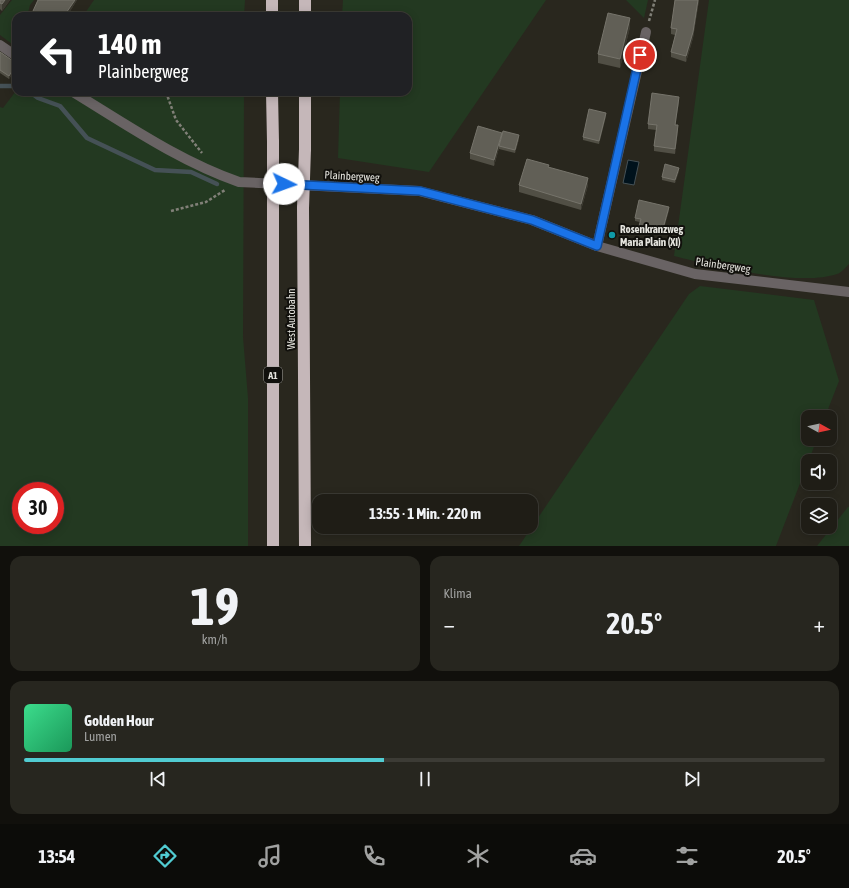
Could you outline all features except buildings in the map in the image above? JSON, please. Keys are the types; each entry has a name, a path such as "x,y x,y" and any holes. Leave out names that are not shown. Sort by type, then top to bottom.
{"highway":[{"path":"272,0 272,12"},
{"path":"305,0 305,12"},
{"name":"West Autobahn","path":"272,96 273,546"},
{"name":"West Autobahn","path":"305,96 305,546"}],"street":[{"path":"597,246 646,32"},
{"path":"0,45 12,53"},
{"name":"Plainbergweg","path":"80,96 171,152 218,175 239,182 420,191 532,220 597,246 695,274 849,292"}],"path":[{"path":"646,32 655,0"},
{"path":"167,96 176,120 197,145 218,175"},
{"path":"171,211 206,202 239,182"}],"green space":[{"path":"12,0 34,0 30,5 28,12 12,12 12,44 0,35 0,15"},
{"path":"94,0 245,0 244,12 86,12"},
{"path":"343,0 546,0 429,172 338,158 340,96 412,96 412,12 342,12"},
{"path":"626,0 648,0 644,18"},
{"path":"709,0 849,0 849,264 839,273 821,277 779,277 733,270 674,256"},
{"path":"12,96 244,96 243,337 248,398 248,546 0,546 0,107 3,108"},
{"path":"700,286 814,300 839,381 828,410 801,410 801,446 814,446 811,454 801,454 801,481 776,546 519,546 527,534 538,534 538,518 689,294"},
{"path":"849,507 849,546 817,546 827,534 837,534 837,521"}],"water":[{"path":"628,160 639,162 634,185 623,183"}],"waterway":[{"path":"0,86 12,86"},
{"path":"35,96 60,106 87,138 155,170 191,172 217,184"}],"place":[{"name":"Rosenkranzweg Maria Plain (XI)","path":"612,235"}],"route":[{"path":"284,184 420,191 532,220 597,246 640,55"}]}
